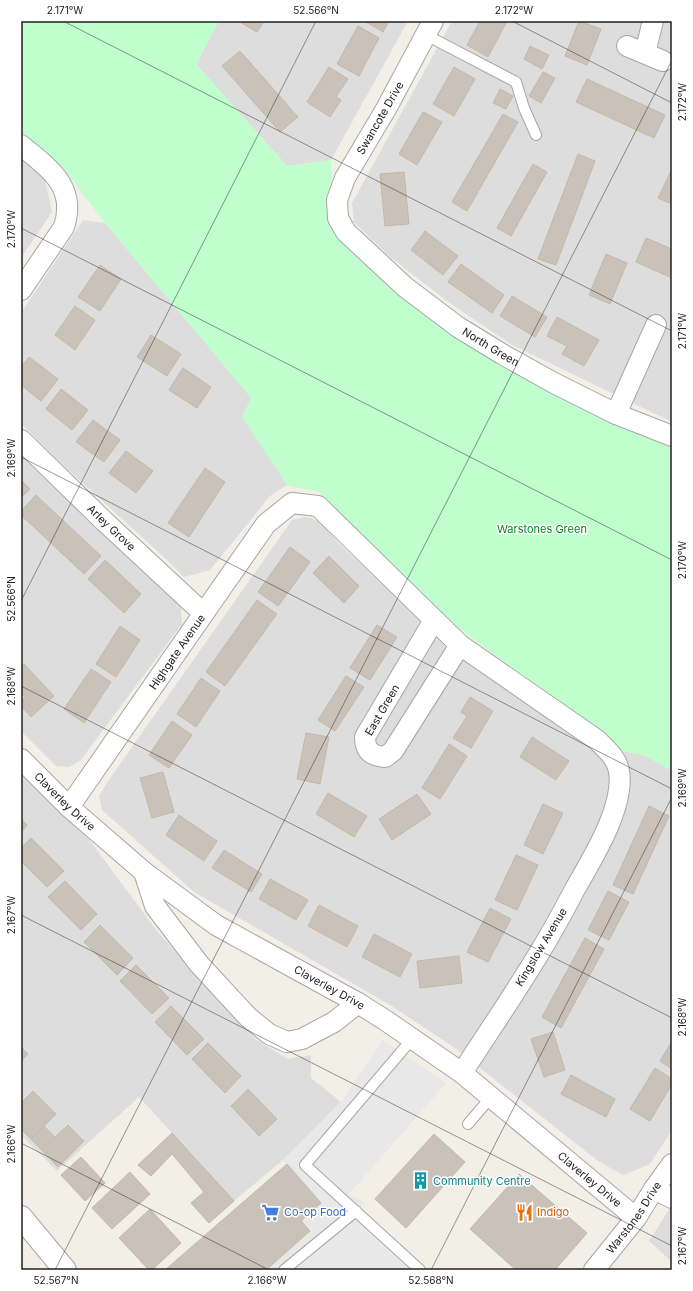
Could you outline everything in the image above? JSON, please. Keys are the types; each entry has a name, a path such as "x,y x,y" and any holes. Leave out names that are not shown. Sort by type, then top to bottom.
{"street":[{"path":"627,46 654,57 653,21"},
{"name":"Swancote Drive","path":"338,218 337,200 345,178 386,109 430,28"},
{"path":"21,145 49,169 60,181 67,203 67,215 64,227 21,290"},
{"name":"North Green","path":"338,218 346,232 405,287 458,327 508,358 554,383 616,414 672,436"},
{"path":"616,414 656,326"},
{"name":"Arley Grove","path":"21,440 104,521 203,613"},
{"name":"Highgate Avenue","path":"69,807 266,524 292,503 318,506 434,620"},
{"path":"434,620 460,645"},
{"name":"East Green","path":"434,620 365,737 365,744 368,750 376,756 385,756 393,751 460,645"},
{"name":"Kingslow Avenue","path":"460,645 597,740 613,757 619,770 620,783 618,799 598,848 544,945 462,1073"},
{"name":"Claverley Drive","path":"21,759 69,807 144,872 216,925 358,1003 462,1073 636,1218"},
{"path":"144,872 155,906 199,964 248,1017 269,1034 287,1042 302,1039 334,1022 358,1003"},
{"name":"Warstones Drive","path":"594,1270 636,1218 672,1164"},
{"path":"654,1189 672,1198"},
{"path":"21,1217 65,1270"}],"lane":[{"path":"430,28 516,82 524,108 536,135"},
{"path":"412,1039 306,1165 420,1270"},
{"path":"468,1124 491,1097"},
{"path":"284,1270 356,1211"}],"shaded area":[{"path":"219,21 408,21 331,160 287,166 196,64"},
{"path":"452,21 672,21 672,422 512,345 447,301 389,256 354,222 352,203"},
{"path":"21,157 44,175 52,212 21,258"},
{"path":"83,220 105,223 252,398 279,472 287,485 270,496 210,570 184,577 55,458 21,423 21,313"},
{"path":"21,454 181,607 182,624 80,761 69,767 56,766 21,731"},
{"path":"306,517 320,521 340,545 475,668 598,752 616,750 644,755 672,771 672,1130 650,1164 623,1175 598,1161 452,1046 390,1005 194,892 102,810 99,796 108,781 292,520"},
{"path":"21,775 85,834 157,931 255,1039 288,1059 311,1055 311,1078 341,1102 283,1160 234,1201 139,1097 57,1171 21,1135"},
{"path":"383,1040 446,1083 349,1194 365,1203 354,1213 420,1270 266,1270 310,1232 301,1221 321,1203 283,1160 341,1102"},
{"path":"672,1205 672,1262 649,1241"}],"green space":[{"name":"Warstones Green","path":"21,21 219,21 196,64 287,166 331,160 332,223 376,272 672,443 672,771 644,755 616,750 603,735 457,627 375,549 319,492 287,485 242,417 251,398 105,223 62,166 21,132"}],"building":[{"path":"238,21 264,21 257,32"},
{"path":"364,21 389,21 383,32"},
{"path":"480,21 507,21 488,57 467,45"},
{"path":"579,21 601,29 587,65 565,56"},
{"path":"358,26 379,38 359,76 337,64"},
{"path":"530,46 549,55 542,69 524,59"},
{"path":"240,51 298,117 280,132 222,66"},
{"path":"329,67 348,79 336,97 341,100 330,117 307,102"},
{"path":"454,67 475,79 454,116 433,104"},
{"path":"543,72 555,78 541,103 529,96"},
{"path":"587,79 665,115 654,138 576,102"},
{"path":"500,89 513,96 506,109 493,103"},
{"path":"423,112 442,122 417,165 399,154"},
{"path":"503,114 518,122 467,211 452,202"},
{"path":"578,154 595,161 556,265 538,259"},
{"path":"533,164 547,172 511,236 497,228"},
{"path":"672,169 672,204 658,198"},
{"path":"404,172 409,224 385,226 380,174"},
{"path":"425,231 458,256 443,275 411,250"},
{"path":"646,238 672,249 672,278 636,262"},
{"path":"606,254 627,263 610,304 589,295"},
{"path":"461,264 504,295 492,313 448,282"},
{"path":"100,265 121,279 100,311 78,297"},
{"path":"512,296 547,317 535,337 500,316"},
{"path":"75,306 95,320 75,350 55,335"},
{"path":"557,317 599,340 584,366 562,354 567,346 547,336"},
{"path":"151,335 181,354 167,376 137,357"},
{"path":"29,357 58,379 41,401 21,385 21,367"},
{"path":"183,368 211,387 197,408 169,390"},
{"path":"61,389 88,410 72,430 46,409"},
{"path":"93,420 120,440 104,462 76,442"},
{"path":"126,451 153,471 136,493 109,473"},
{"path":"205,468 225,482 189,537 168,523"},
{"path":"21,480 30,489 21,498"},
{"path":"36,495 101,556 84,574 21,515 21,511"},
{"path":"290,547 310,562 278,606 258,592"},
{"path":"329,556 359,586 344,603 313,573"},
{"path":"105,560 141,594 124,613 88,579"},
{"path":"257,600 277,614 225,686 206,672"},
{"path":"377,625 397,637 370,680 350,668"},
{"path":"120,626 140,640 116,677 96,664"},
{"path":"24,664 54,696 31,717 21,706 21,701 25,697 21,693 21,667"},
{"path":"91,669 111,682 84,723 64,709"},
{"path":"346,676 364,687 335,731 318,720"},
{"path":"201,678 220,691 196,727 177,714"},
{"path":"470,697 493,711 471,748 453,738 467,716 461,712"},
{"path":"172,721 192,735 169,768 149,755"},
{"path":"306,733 329,737 320,784 297,779"},
{"path":"532,737 569,761 556,780 520,757"},
{"path":"449,744 467,756 440,799 422,788"},
{"path":"163,772 174,812 152,818 140,778"},
{"path":"328,793 367,816 354,837 316,814"},
{"path":"417,794 431,814 392,840 379,819"},
{"path":"543,804 563,813 543,854 524,845"},
{"path":"649,806 669,816 633,894 613,885"},
{"path":"179,815 217,841 204,861 166,835"},
{"path":"21,819 27,825 21,832"},
{"path":"31,838 64,871 47,887 21,861 21,848"},
{"path":"224,850 262,874 251,892 212,868"},
{"path":"516,855 538,865 517,910 495,900"},
{"path":"270,879 308,900 296,920 259,899"},
{"path":"65,881 97,914 81,930 48,897"},
{"path":"608,891 629,902 609,940 588,930"},
{"path":"319,905 358,926 347,947 308,926"},
{"path":"490,908 511,919 488,962 467,952"},
{"path":"100,925 133,958 117,975 84,942"},
{"path":"374,934 412,954 400,977 362,957"},
{"path":"585,938 604,949 561,1028 542,1017"},
{"path":"459,956 462,983 420,988 417,961"},
{"path":"136,965 169,998 152,1014 120,981"},
{"path":"171,1006 204,1039 187,1055 155,1022"},
{"path":"553,1032 565,1070 544,1077 531,1039"},
{"path":"672,1041 672,1069 660,1061"},
{"path":"208,1043 241,1076 225,1093 192,1059"},
{"path":"21,1047 28,1054 21,1061"},
{"path":"655,1068 672,1079 672,1084 650,1121 630,1109"},
{"path":"571,1075 615,1099 606,1117 561,1094"},
{"path":"248,1089 277,1119 259,1136 231,1106"},
{"path":"33,1091 56,1114 31,1139 21,1129 21,1103"},
{"path":"68,1125 84,1141 58,1167 31,1139 44,1126 55,1137"},
{"path":"172,1133 234,1201 209,1223 191,1203 204,1192 172,1154 151,1176 138,1165"},
{"name":"Community Centre","path":"434,1134 465,1162 406,1228 375,1199"},
{"path":"81,1157 105,1183 85,1201 61,1175"},
{"name":"Co-op Food","path":"287,1164 321,1203 301,1221 310,1231 266,1270 165,1270"},
{"path":"130,1172 150,1194 112,1229 92,1208"},
{"name":"Indigo","path":"519,1174 587,1233 555,1270 516,1270 470,1229"},
{"path":"150,1209 181,1243 152,1270 149,1270 119,1238"}],"place":[{"name":"Community Centre","path":"420,1181"},
{"name":"Co-op Food","path":"271,1212"},
{"name":"Indigo","path":"524,1212"}]}
